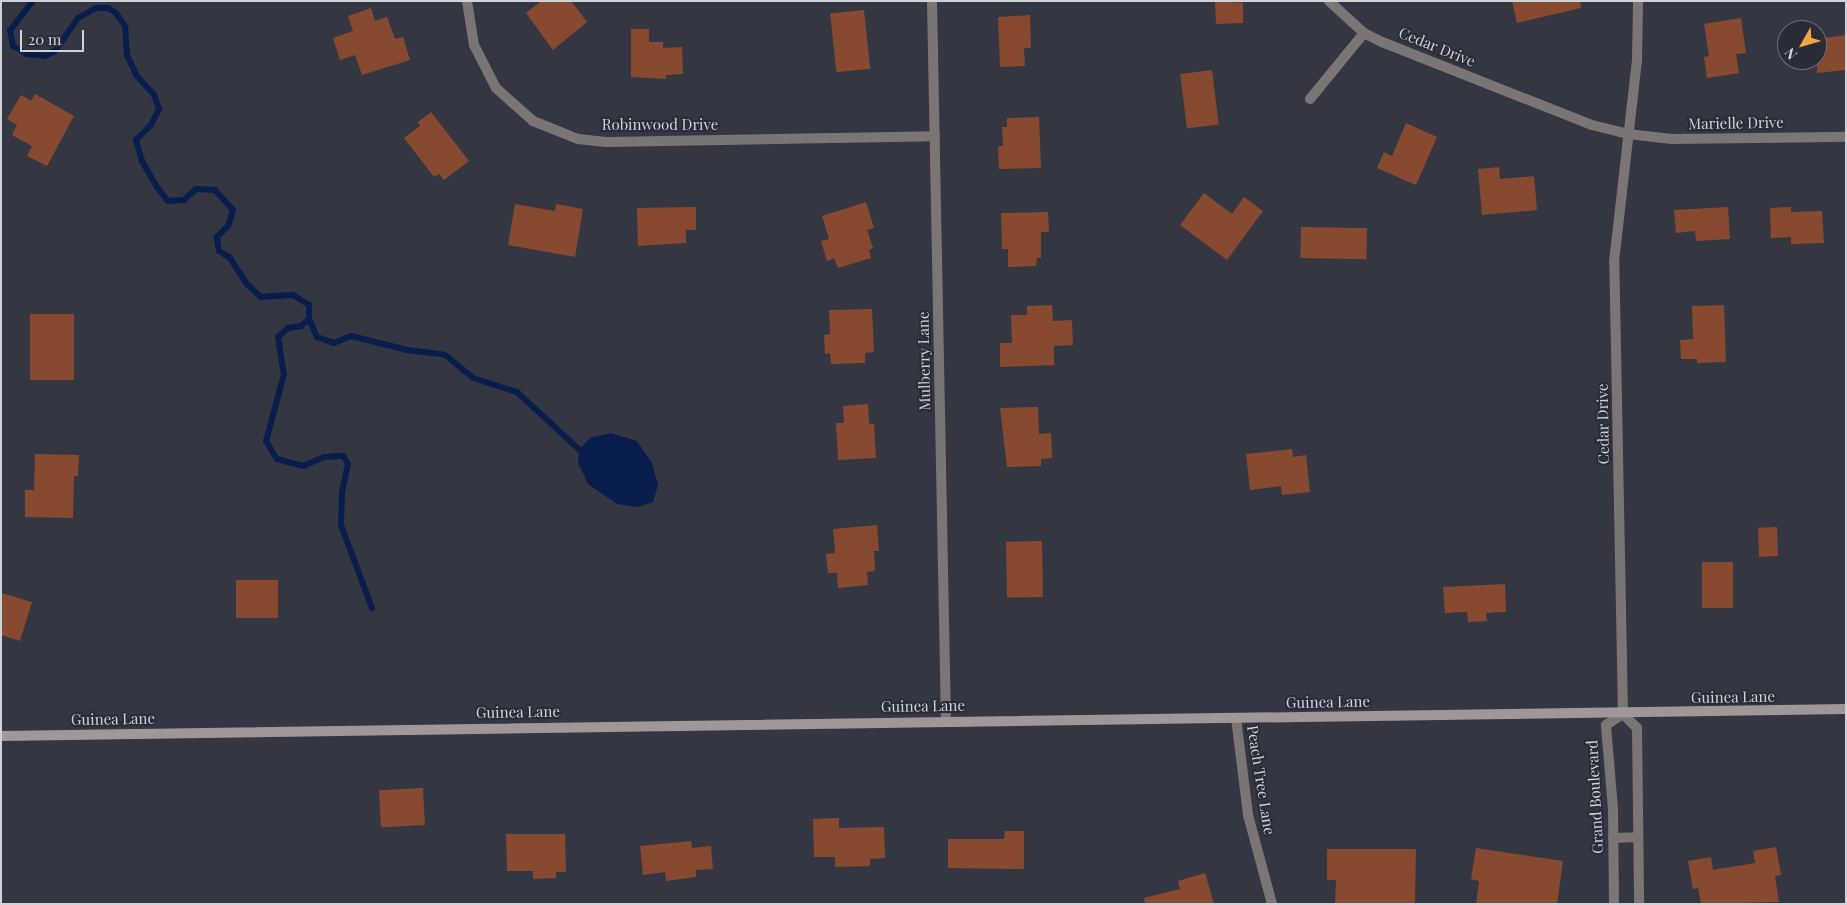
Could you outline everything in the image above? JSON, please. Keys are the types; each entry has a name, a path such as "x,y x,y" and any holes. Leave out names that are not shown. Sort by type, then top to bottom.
{"street":[{"name":"Robinwood Drive","path":"467,1 474,46 496,88 533,121 578,139 606,142 935,136"},
{"name":"Mulberry Lane","path":"932,1 946,721"},
{"name":"Cedar Drive","path":"1330,1 1364,32 1592,125 1628,134"},
{"name":"Cedar Drive","path":"1623,714 1614,262 1637,60 1638,1"},
{"path":"1310,99 1364,32"},
{"name":"Marielle Drive","path":"1628,134 1672,139 1846,137"},
{"name":"Guinea Lane","path":"1,736 946,721 1623,714 1846,709"},
{"path":"1623,714 1637,728 1639,904"},
{"name":"Grand Boulevard","path":"1614,904 1613,838 1606,725 1623,714"},
{"name":"Peach Tree Lane","path":"1236,718 1248,815 1272,904"},
{"path":"1613,838 1638,837"}],"water":[{"path":"611,433 637,441 652,463 658,485 653,502 638,507 617,504 588,484 578,463 579,450 590,438"}],"building":[{"path":"541,1 571,1 587,22 553,50 526,13"},
{"path":"1215,1 1243,3 1243,23 1216,24"},
{"path":"1512,1 1580,1 1581,8 1517,23"},
{"path":"371,8 375,21 387,17 395,39 403,37 410,60 362,75 355,55 340,60 333,38 353,31 348,16"},
{"path":"864,10 870,69 836,72 830,14"},
{"path":"1030,15 1031,48 1024,48 1025,66 1000,67 998,17"},
{"path":"1741,18 1746,53 1736,54 1739,73 1707,78 1704,57 1709,56 1704,24"},
{"path":"631,29 649,29 649,42 663,42 663,48 682,47 683,74 666,75 666,79 631,77"},
{"path":"1846,35 1846,70 1817,73 1817,70 1827,70 1827,38"},
{"path":"1212,70 1219,125 1187,128 1180,74"},
{"path":"35,94 74,116 47,166 27,156 32,146 12,135 17,125 7,119 21,95 31,101"},
{"path":"431,112 469,161 444,180 439,174 434,177 404,138 420,126 418,122"},
{"path":"1039,117 1041,168 999,169 998,146 1003,146 1002,127 1007,127 1007,118"},
{"path":"1406,123 1437,137 1416,185 1377,168 1384,152 1392,156"},
{"path":"1499,167 1500,179 1534,176 1537,210 1482,215 1478,169"},
{"path":"1204,193 1232,214 1244,197 1263,211 1227,260 1180,225"},
{"path":"866,202 874,228 867,230 873,248 869,250 871,258 838,268 834,258 827,261 821,241 829,239 822,216"},
{"path":"515,204 555,211 556,204 583,209 575,257 508,245"},
{"path":"696,207 696,230 686,230 686,243 638,246 637,208"},
{"path":"1728,207 1730,239 1696,241 1695,231 1676,233 1674,210"},
{"path":"1791,207 1791,212 1822,211 1824,243 1791,244 1791,237 1771,238 1770,208"},
{"path":"1048,212 1049,232 1041,232 1041,258 1037,258 1036,266 1008,267 1008,249 1002,249 1001,213"},
{"path":"1301,227 1367,228 1366,259 1300,258"},
{"path":"1052,305 1053,321 1072,320 1073,345 1054,346 1054,365 1000,367 1000,343 1012,343 1011,315 1027,315 1027,306"},
{"path":"1724,305 1726,362 1697,363 1697,359 1681,359 1680,340 1693,339 1692,306"},
{"path":"872,309 874,352 865,353 865,363 831,364 830,353 825,354 824,335 830,334 829,310"},
{"path":"30,314 74,314 74,380 30,380"},
{"path":"868,404 869,424 874,424 876,458 838,460 836,423 844,423 843,406"},
{"path":"1038,407 1039,434 1051,433 1052,458 1041,459 1041,466 1007,467 1000,408"},
{"path":"1292,449 1293,457 1306,455 1310,492 1282,495 1281,486 1250,490 1246,454"},
{"path":"35,454 79,455 78,476 74,476 73,518 25,517 25,490 34,490"},
{"path":"877,525 879,551 874,551 875,571 867,572 868,585 838,588 837,573 828,573 826,554 835,553 833,529"},
{"path":"1777,527 1778,556 1759,557 1758,528"},
{"path":"1042,541 1043,597 1007,598 1006,542"},
{"path":"1702,562 1733,562 1733,608 1702,608"},
{"path":"236,580 278,580 278,618 236,618"},
{"path":"1505,584 1506,612 1486,613 1487,621 1468,622 1467,612 1445,613 1443,587"},
{"path":"1,593 32,602 20,641 1,635"},
{"path":"423,788 425,825 381,827 379,790"},
{"path":"839,818 839,828 884,827 885,858 870,859 870,866 835,867 835,857 814,857 813,819"},
{"path":"1005,831 1024,831 1024,869 948,868 948,839 1004,839"},
{"path":"506,834 565,834 566,872 556,872 556,878 533,879 533,871 507,871"},
{"path":"691,841 692,848 711,846 713,869 696,870 696,877 666,881 665,872 643,875 640,846"},
{"path":"1776,847 1781,875 1775,876 1779,902 1701,904 1698,888 1693,889 1688,861 1711,857 1713,870 1755,863 1753,851"},
{"path":"1476,848 1563,861 1557,904 1476,904 1479,881 1471,879"},
{"path":"1327,849 1416,849 1415,904 1335,903 1336,880 1327,880"},
{"path":"1205,873 1214,904 1145,904 1144,898 1180,889 1178,881"}],"waterway":[{"path":"33,1 10,30 13,46 27,54 45,56 55,51 78,18 96,8 108,8 116,13 125,26 127,55 137,76 154,95 159,109 151,125 136,140 142,161 157,187 168,201 184,200 196,189 215,190 233,210 228,226 217,237 219,251 230,258 247,284 261,297 293,295 309,305 309,319 301,326 288,328 278,337 284,374 266,441 277,459 303,466 324,457 343,456 348,464 342,493 341,525 372,608"},
{"path":"309,319 317,337 334,343 351,336 407,350 445,355 473,378 517,392 584,454"}]}
